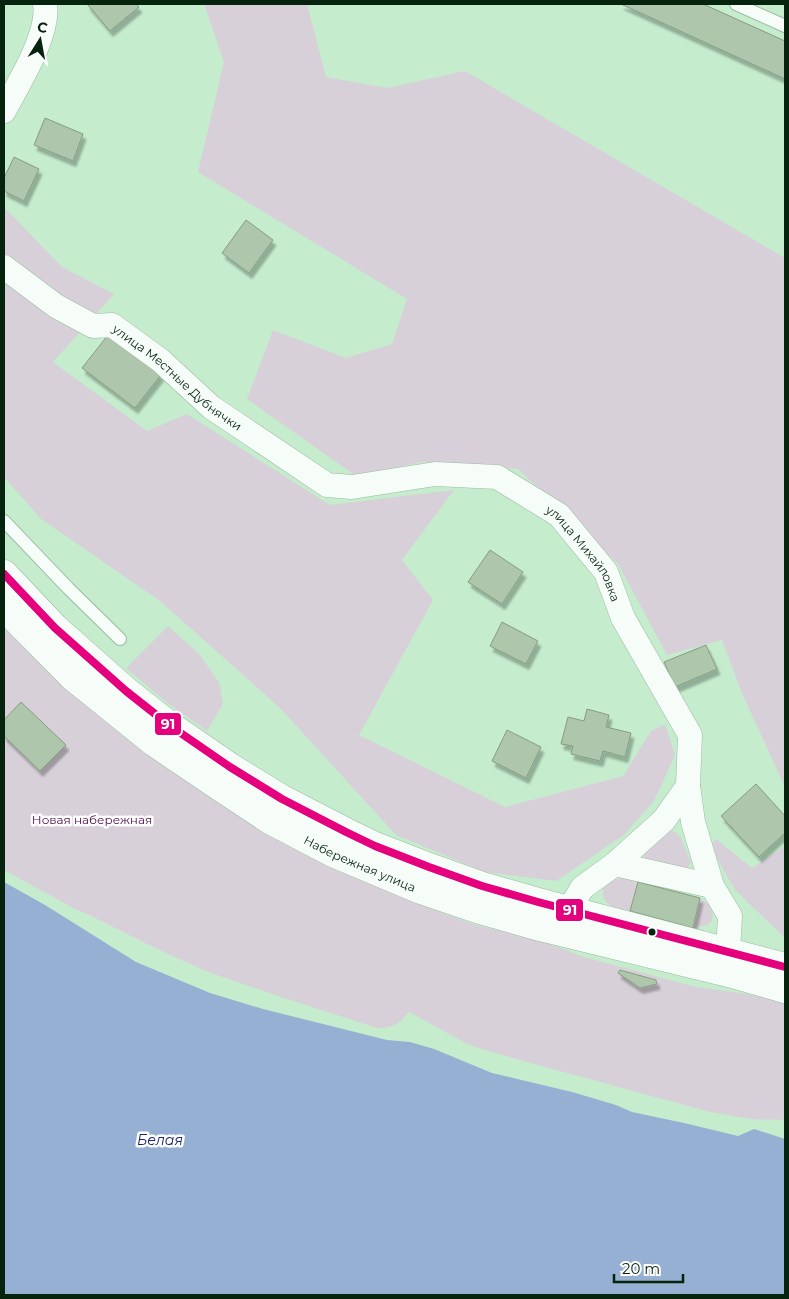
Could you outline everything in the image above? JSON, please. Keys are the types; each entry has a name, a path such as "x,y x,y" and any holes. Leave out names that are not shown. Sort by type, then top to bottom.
{"street":[{"path":"4,110 22,78 41,36 46,10 45,4"},
{"name":"улица Местные Дубнячки","path":"4,267 56,306 93,326 112,325 160,360 211,407 327,485 352,488"},
{"name":"улица Михайловка","path":"352,488 435,474 498,477 560,515 606,572 623,618 690,735 688,786 693,822 712,886 730,916 728,952"},
{"name":"Набережная улица","path":"4,574 55,628 81,668 126,691 169,725 230,767 282,799 368,843 482,886 785,968"},
{"name":"Набережная улица","path":"4,607 81,668 155,743 270,820 333,853 421,890 477,909 785,989"},
{"path":"569,910 582,888 615,864 664,820 688,786"},
{"path":"615,864 712,886"}],"lane":[{"path":"736,4 785,26"},
{"path":"4,522 120,639"}],"green space":[{"path":"204,4 307,4 326,77 387,88 465,71 785,258 785,787 741,691 722,640 667,655 618,564 518,469 422,462 356,476 247,399 273,330 346,358 392,344 407,299 198,172 224,62"},
{"path":"4,207 62,267 114,294 53,362 147,431 187,414 330,505 454,490 402,560 433,600 359,735 505,807 623,776 651,731 665,724 675,755 654,801 624,835 556,881 485,872 396,835 280,708 160,601 41,519 4,477"},
{"path":"168,626 199,654 219,682 223,704 207,731 166,702 126,668"},
{"name":"Новая набережная","path":"4,627 39,662 100,717 146,753 357,878 472,924 539,940 584,957 696,987 748,994 785,1003 785,1120 751,1119 710,1112 516,1059 469,1045 409,1012 396,1024 377,1028 208,972 75,909 4,870"},
{"path":"667,829 675,832 681,838 691,863 685,871 645,860 642,852"},
{"path":"716,839 752,868 785,846 785,937 735,890 710,846"},
{"path":"621,878 700,898 709,905 713,914 712,921 707,925 693,928 614,907 604,899 603,887 612,880"}],"water":[{"name":"Белая","path":"4,882 45,905 136,962 210,993 263,1009 387,1040 410,1042 434,1049 492,1073 572,1092 616,1105 632,1112 738,1136 754,1129 785,1139 785,1295 4,1295"}],"building":[{"path":"87,4 136,4 139,7 110,31"},
{"path":"621,4 703,4 785,41 785,79"},
{"path":"45,118 83,134 73,161 34,145"},
{"path":"14,157 39,169 24,201 4,191 4,178"},
{"path":"246,220 273,240 249,273 222,253"},
{"path":"108,335 161,375 135,408 82,368"},
{"path":"490,550 523,572 502,604 468,582"},
{"path":"502,622 538,641 526,664 490,646"},
{"path":"706,645 717,669 675,687 664,662"},
{"path":"21,702 66,745 40,771 4,736 4,720"},
{"path":"587,709 609,715 606,727 631,733 625,757 603,751 600,761 571,754 573,746 561,744 568,717 584,721"},
{"path":"507,730 541,747 526,778 492,761"},
{"path":"756,784 785,816 785,833 759,857 721,816"},
{"path":"638,882 700,898 693,928 630,911"},
{"path":"620,970 656,980 657,984 640,988 618,973"}],"transit line":[{"name":"91","path":"4,574 55,628 126,691 169,725 230,767 282,799 346,832 375,846 482,886 785,967"}]}
